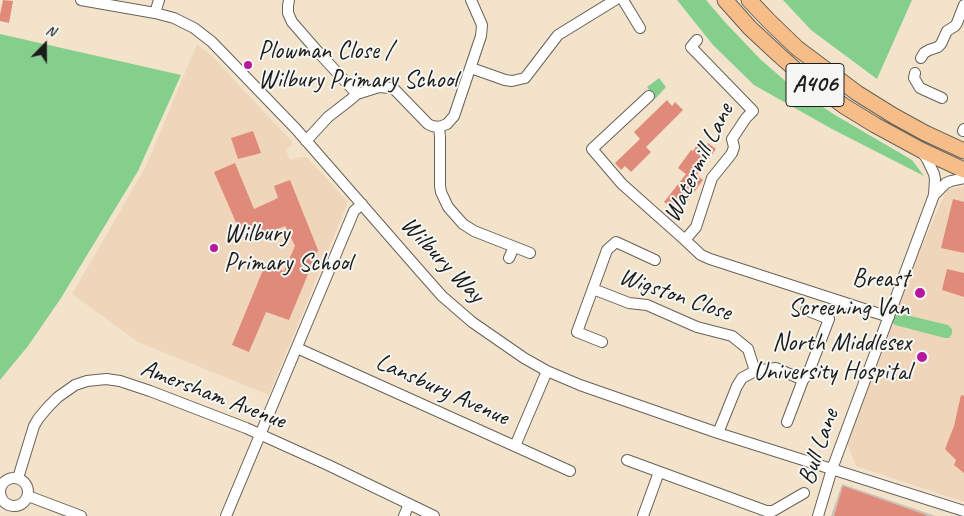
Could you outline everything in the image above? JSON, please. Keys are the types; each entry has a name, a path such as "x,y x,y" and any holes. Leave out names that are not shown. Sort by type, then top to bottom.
{"highway":[{"name":"A406","path":"725,0 778,55 844,106 921,150 964,170"},
{"name":"A406","path":"749,0 797,48 857,93 894,116 964,150"}],"street":[{"name":"Wilbury Way","path":"81,0 174,18 186,23 212,42 306,141 442,296 472,322 524,358 580,385 718,433 964,512"},
{"path":"155,13 159,0"},
{"path":"289,0 288,13 292,22 357,94"},
{"path":"306,141 328,117 357,94 379,87 394,90 428,124 439,127 447,124 454,116 482,30 479,17 471,0"},
{"path":"470,68 505,80 525,78 558,35 615,0"},
{"path":"623,0 640,28"},
{"path":"921,58 924,53 941,44 947,31 957,23 964,4"},
{"name":"Watermill Lane","path":"685,240 696,226 712,178 732,153 734,148 732,139 753,111 691,47 697,40"},
{"path":"915,73 914,78 920,88 942,98"},
{"name":"Watermill Lane","path":"649,96 592,149 622,184 701,255 889,317"},
{"path":"439,127 444,186 441,192 455,216 463,224 482,235 530,253"},
{"path":"921,150 934,174 934,195"},
{"path":"934,195 946,183 964,178"},
{"name":"Bull Lane","path":"818,516 832,469 934,195"},
{"path":"226,516 354,211 362,204"},
{"name":"Wigston Close","path":"602,342 576,332 607,250 616,242 655,260"},
{"path":"509,258 514,247"},
{"name":"Wigston Close","path":"593,289 629,303 647,304 697,327 732,336 748,349 755,370"},
{"path":"786,422 803,380 808,374 829,319 806,310"},
{"name":"Lansbury Avenue","path":"297,348 570,471"},
{"path":"718,433 742,378 755,370 776,368 803,380"},
{"path":"515,446 547,370"},
{"name":"Amersham Avenue","path":"18,478 34,426 48,407 75,385 87,381 106,379 130,384 222,418 434,516"},
{"path":"627,460 760,514 766,511 773,511 804,493"},
{"path":"643,516 659,472"},
{"path":"10,478 18,478 25,482 29,490 26,500 11,511 0,496 0,489 5,481 10,478"},
{"path":"28,496 82,516"},
{"path":"404,516 409,504"}],"shaded area":[{"name":"Wilbury Primary School","path":"197,44 212,56 292,142 292,145 286,150 290,160 307,157 348,202 269,395 138,342 72,294 146,166"},
{"name":"North Middlesex University Hospital","path":"964,186 964,502 856,466 847,443 917,257 945,193 950,189"},
{"path":"842,484 936,516 831,516"}],"green space":[{"path":"677,0 706,0 760,59 791,86 835,115 912,160 924,176 832,129 754,85 713,45"},
{"path":"783,0 912,0 877,79 811,30"},
{"path":"0,34 181,75 138,171 61,298 28,346 0,380"},
{"path":"659,78 666,87 655,99 647,87"},
{"path":"898,313 948,325 952,329 952,334 949,338 945,338 895,325 892,322 895,314"}],"building":[{"path":"3,0 13,1 9,23 0,21"},
{"path":"667,100 672,106 675,102 683,110 646,147 651,152 631,172 625,166 621,170 615,163 640,139 634,132"},
{"path":"253,131 261,153 238,159 231,138"},
{"path":"699,142 706,147 708,143 716,149 697,175 703,180 681,210 675,205 672,208 664,202 686,174 678,168"},
{"path":"235,163 254,209 278,198 274,186 290,180 318,250 289,320 266,312 249,352 232,345 265,265 284,271 295,246 285,226 245,243 214,172"},
{"path":"953,199 964,202 964,253 941,248"},
{"path":"947,269 964,273 964,297 942,290"},
{"path":"961,395 964,396 964,473 954,465 956,460 945,449 954,426"},
{"path":"843,486 926,515 926,516 834,516"}],"place":[{"name":"Plowman Close / Wilbury Primary School","path":"248,65"},
{"name":"Wilbury Primary School","path":"214,248"},
{"name":"Breast Screening Van","path":"920,293"},
{"name":"North Middlesex University Hospital","path":"922,357"}]}
